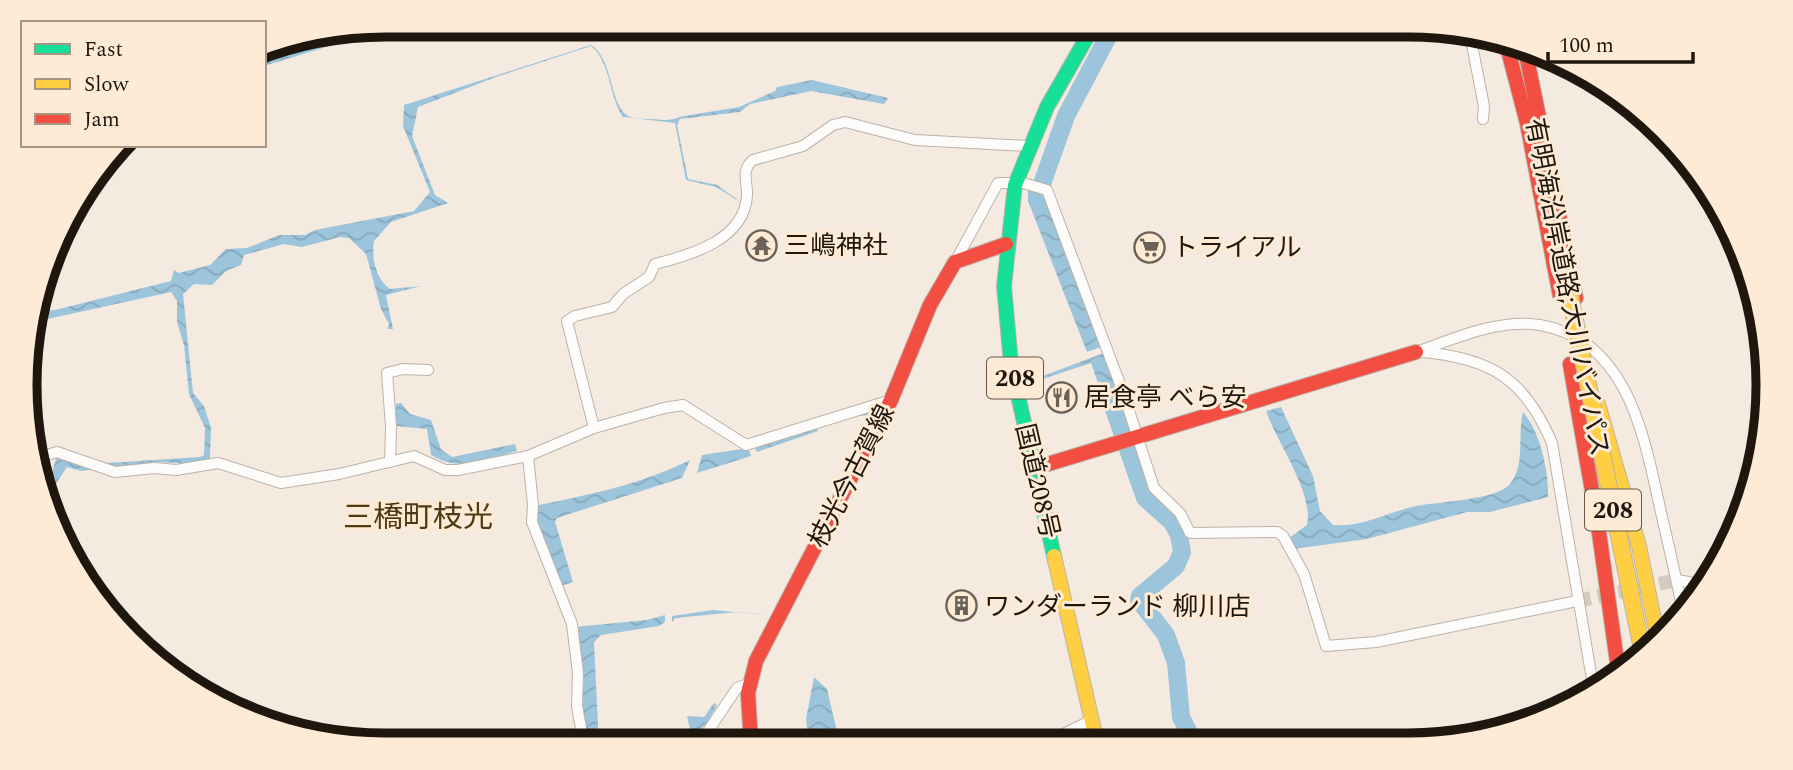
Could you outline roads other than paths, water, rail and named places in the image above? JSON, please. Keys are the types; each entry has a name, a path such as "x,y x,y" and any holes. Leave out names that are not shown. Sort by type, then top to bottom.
{"main road":[{"name":"国道208号","path":"1087,37 1029,146 1006,244 1003,286 1006,331 1095,733"},
{"path":"1509,52 1569,296 1570,364 1596,512 1617,663"},
{"name":"有明海沿岸道路;大川バイパス","path":"1521,56 1641,644"},
{"name":"有明海沿岸道路;大川バイパス","path":"1526,57 1569,296 1590,366 1646,639"},
{"path":"955,262 1006,244"},
{"name":"枝光今古賀線","path":"749,733 747,715 750,683 762,649 891,400 930,305 955,262"},
{"path":"1035,468 1416,352"},
{"path":"1597,399 1639,546 1656,629"}],"street":[{"path":"1471,42 1484,106 1483,119"},
{"path":"594,428 567,321 575,316 612,307 623,294 649,277 655,264 687,255 731,232 738,224 747,199 744,176 752,160 803,146 833,125 845,122 915,140 1029,146"},
{"path":"955,262 999,183 1047,190 1154,488 1180,513 1190,533 1277,532 1283,536 1304,574 1326,646 1376,642 1577,601"},
{"path":"1416,352 1483,330 1539,325 1570,336 1597,353 1618,377 1634,407 1645,440 1681,601"},
{"path":"1416,352 1455,355 1485,365 1514,381 1539,411 1552,443 1592,681"},
{"path":"390,462 391,426 387,373 404,369 428,370"},
{"path":"44,456 57,452 115,472 154,468 176,470 218,463 281,483 339,474 414,456 445,470 458,470 528,456 594,428 683,405 746,444 891,400"},
{"path":"528,456 533,505 531,522 572,624 578,673 577,706 582,733"},
{"path":"1677,580 1694,583"},
{"path":"707,733 737,688 750,683"},
{"path":"1066,733 1092,720"}],"water":[{"path":"356,38 266,65 266,58 273,55 317,43"},
{"path":"591,45 604,61 618,104 623,112 635,118 669,120 739,107 775,91 777,87 812,80 888,98 884,104 811,91 750,104 740,112 680,119 677,125 688,179 717,185 743,204 716,187 686,180 675,123 623,117 618,109 602,61 591,46 496,77 418,107 412,136 435,195 448,203 391,222 374,241 376,268 385,285 390,289 421,286 386,295 393,329 388,329 389,324 381,309 366,254 349,238 340,237 302,247 284,244 244,255 241,265 226,271 212,285 194,284 183,294 193,393 204,406 211,428 210,459 197,464 159,462 81,471 67,467 55,485 54,495 51,482 56,458 86,468 98,460 108,463 200,457 204,455 205,428 189,394 184,345 177,322 177,301 171,292 43,320 45,311 171,281 174,270 179,273 210,265 226,249 247,248 279,235 305,235 315,230 414,211 430,192 403,126 404,105"},
{"path":"1028,189 1045,194 1101,347 1087,352 1028,201"},
{"path":"1104,353 1128,424 1114,429 1091,363 1028,384 1027,382"},
{"path":"401,403 410,414 431,420 441,449 452,457 515,444 517,451 473,463 442,460 431,455 427,429 396,426 396,404"},
{"path":"1281,407 1313,476 1320,511 1333,525 1364,522 1416,506 1480,497 1503,489 1510,484 1518,468 1523,412 1534,430 1542,452 1548,497 1490,512 1467,512 1367,539 1293,549 1289,538 1307,525 1308,512 1300,483 1266,411"},
{"path":"878,412 876,418 874,415 854,416 757,452 755,447 853,413"},
{"path":"748,448 751,456 697,473 702,455"},
{"path":"690,460 682,478 557,518 555,522 573,582 562,586 535,519 539,505 635,482"},
{"path":"713,610 736,612 675,618 672,622 672,616"},
{"path":"665,615 665,622 659,626 601,635 594,642 598,733 585,733 581,713 584,675 575,627 647,620"},
{"path":"814,677 827,689 837,733 808,733 806,719"},
{"path":"714,703 717,705 707,722 691,733 687,716 704,717"}],"waterway":[{"path":"1041,205 1037,198 1066,116 1108,37"},
{"path":"1113,406 1145,498 1172,522 1179,535 1182,552 1176,566 1140,596 1139,600 1166,635 1176,663 1181,717 1189,733"}],"tunnel":[{"path":"1577,601 1677,580"}],"place":[{"name":"三嶋神社","path":"761,245"},
{"name":"トライアル","path":"1149,247"},
{"name":"居食亭 べら安","path":"1061,397"},
{"name":"ワンダーランド 柳川店","path":"961,606"}],"district":[{"name":"三橋町枝光","path":"418,517"}]}
